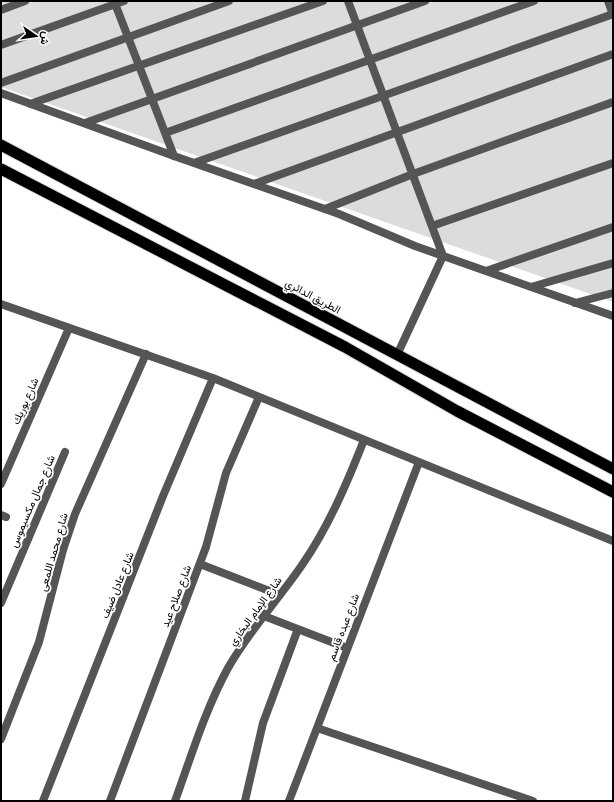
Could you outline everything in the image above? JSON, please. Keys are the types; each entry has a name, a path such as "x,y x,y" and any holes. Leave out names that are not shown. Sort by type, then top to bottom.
{"highway":[{"name":"الطريق الدائري","path":"1,145 613,469"},
{"path":"1,169 338,344 457,411 613,492"}],"street":[{"path":"1,10 25,1"},
{"path":"1,45 124,1"},
{"path":"1,83 128,36 229,1"},
{"path":"30,104 323,1"},
{"path":"348,1 442,256 397,355"},
{"path":"85,123 425,1"},
{"path":"165,133 534,1"},
{"path":"194,163 613,14 608,1"},
{"path":"115,3 174,156"},
{"path":"254,184 613,54"},
{"path":"1,93 325,209 442,256 613,316"},
{"path":"325,209 413,174 613,102"},
{"path":"432,226 613,163"},
{"path":"486,271 613,226"},
{"path":"531,287 613,263"},
{"path":"575,303 613,293"},
{"path":"1,304 213,378 613,541"},
{"name":"شارع بوريك","path":"1,484 69,328"},
{"name":"شارع محمد اللمعى","path":"1,739 39,642 62,550 75,514 146,354"},
{"name":"شارع عادل ضيف","path":"43,801 163,496 213,378"},
{"name":"شارع صلاح عيد","path":"110,801 200,564 226,473 259,397"},
{"name":"شارع الإمام البخاري","path":"175,801 216,692 238,652 303,564 327,524 341,497 364,440"},
{"name":"شارع جمال مكسيموس","path":"1,603 65,452"},
{"name":"شارع عبده قاسم","path":"289,801 418,462"},
{"path":"200,564 280,596"},
{"path":"264,616 347,648"},
{"path":"245,801 263,723 298,629"},
{"path":"317,728 533,801"}],"shaded area":[{"path":"1,1 613,1 613,302 1,87"}]}
